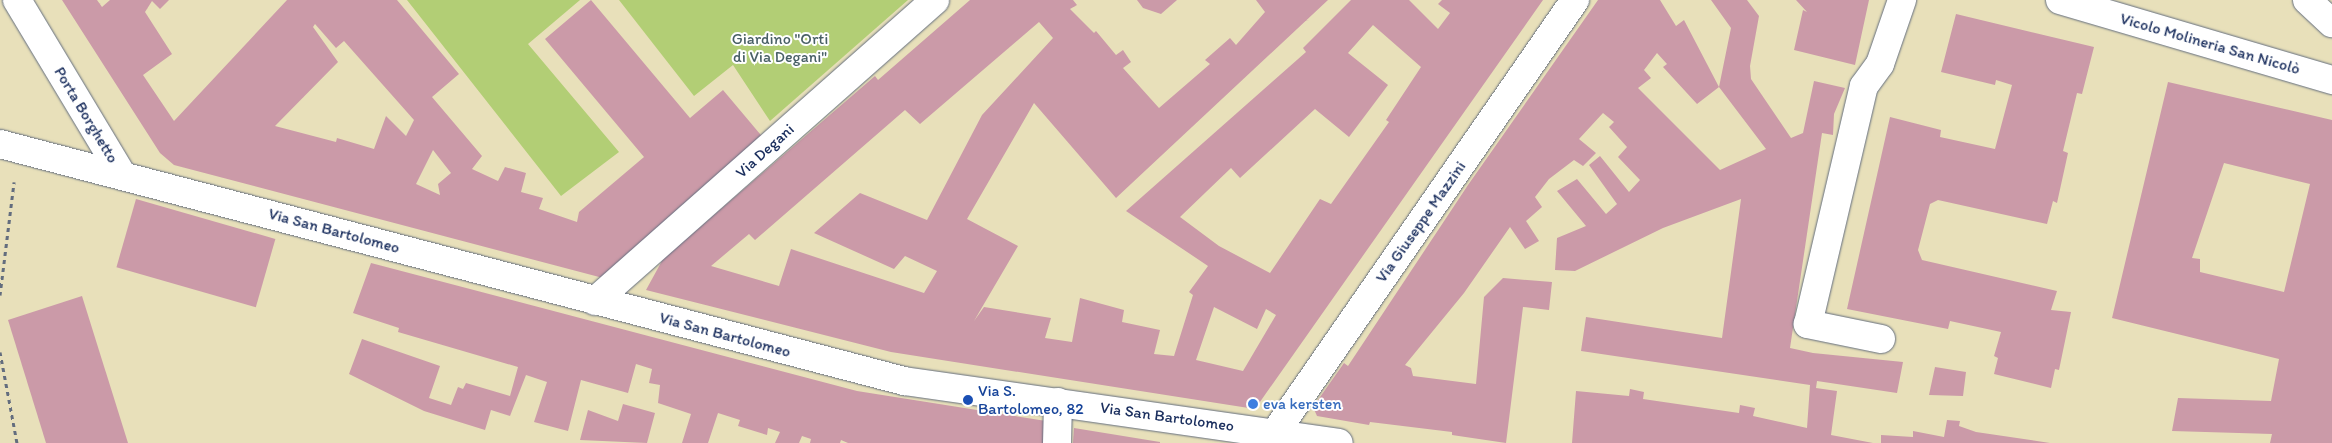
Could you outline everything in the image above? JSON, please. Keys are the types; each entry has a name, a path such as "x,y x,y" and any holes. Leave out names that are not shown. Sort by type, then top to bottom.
{"street":[{"name":"Porta Borghetto","path":"17,0 122,175"},
{"name":"Via Degani","path":"595,301 935,0"},
{"name":"Via Giuseppe Mazzini","path":"1272,438 1574,0"},
{"path":"1881,339 1808,324 1864,86 1880,64 1902,0"},
{"name":"Vicolo Molineria San Nicolò","path":"2060,0 2332,80"},
{"path":"2306,0 2332,23"},
{"name":"Porta Borghetto","path":"9,147 122,175"},
{"name":"Via San Bartolomeo","path":"122,175 904,381 1058,402 1272,438 1339,443"},
{"path":"1057,443 1058,402"}],"path":[{"path":"0,295 9,147"},
{"path":"0,352 17,443"}],"green space":[{"path":"407,0 580,0 528,44 619,152 561,196"},
{"name":"Giardino \"Orti di Via Degani\"","path":"619,0 908,0 770,121 733,65 694,96"}],"building":[{"path":"62,0 97,0 102,7 110,0 169,0 160,9 152,1 145,12 172,54 143,75 174,121 287,0 397,0 459,74 432,97 482,156 472,169 498,181 505,167 526,173 521,192 543,198 539,209 577,222 579,212 644,157 545,39 591,0 690,118 723,90 766,141 603,278 174,165 160,153","holes":["315,24 336,48 344,41 414,120 406,136 386,116 374,149 337,138 336,142 275,126 338,62 313,27","433,150 451,173 438,184 440,195 416,184"]},
{"path":"970,0 1073,0 1077,5 1070,9 1094,33 1096,31 1116,55 1123,50 1131,62 1123,68 1159,108 1210,64 1205,60 1230,38 1236,45 1265,12 1256,0 1328,0 1116,198 1034,103 967,219 1018,246 974,321 984,307 1051,318 1045,338 1072,342 1080,298 1124,310 1122,322 1160,330 1154,354 1174,356 1193,295 1189,292 1208,266 1126,211 1306,52 1303,48 1351,0 1409,0 1438,29 1450,13 1438,4 1442,0 1543,0 1255,409 891,352 646,290 663,259 875,76 878,80","holes":["1039,22 1053,38 982,115 927,220 860,193 814,233 894,269 905,256 937,271 924,293 791,249 779,286 711,266 749,234 755,240 905,110 920,124","1373,25 1421,67 1386,120 1389,122 1331,204 1320,199 1270,273 1219,246 1180,217 1231,168 1240,178 1315,109 1349,137 1388,85 1348,53","1214,307 1257,329 1266,309 1276,315 1243,371 1196,360"]},
{"path":"1137,0 1177,0 1161,14 1143,8"},
{"path":"1598,0 1660,0 1676,26 1684,20 1719,87 1731,28 1711,0 1747,0 1759,16 1750,66 1751,79 1791,138 1803,133 1814,81 1845,88 1834,114 1833,135 1822,133 1790,348 1813,353 1903,362 1897,393 1817,381 1816,388 1837,391 1831,435 1873,443 1572,443 1576,391 1629,396 1630,389 1644,392 1643,399 1739,413 1740,405 1755,408 1753,416 1807,428 1810,385 1581,351 1586,317 1722,338 1741,199 1663,228 1575,271 1555,270 1557,238 1586,226 1557,191 1577,179 1606,214 1617,204 1589,165 1600,156 1629,192 1640,180 1618,157 1627,147 1609,127 1614,122 1603,113 1579,139 1596,153 1583,166 1574,160 1549,179 1535,197 1542,207 1526,221 1539,241 1525,249 1510,227 1464,293 1405,365 1411,368 1413,376 1476,384 1484,297 1503,278 1552,282 1549,310 1523,307 1506,443 1452,435 1452,432 1370,422 1369,425 1317,416 1313,407 1344,363 1348,366 1468,185","holes":["1657,53 1667,64 1663,67 1697,104 1719,87 1766,149 1720,170 1638,88 1651,78 1644,70"]},
{"path":"1796,0 1869,0 1855,65 1794,50 1803,10 1807,12"},
{"path":"1956,14 2094,47 2082,94 2077,93 2063,151 2068,153 2057,203 2053,201 2047,224 1938,200 1930,204 1918,250 1922,260 2057,291 2051,310 2071,312 2059,370 2055,369 2051,388 1994,374 1998,358 1994,356 2001,332 1950,321 1948,329 1847,309 1890,117 1941,130 1940,137 1995,149 2012,85 1996,80 1995,85 1941,72"},
{"path":"2168,82 2332,120 2332,443 2270,443 2272,434 2172,431 2178,398 2271,401 2279,359 2112,318","holes":["2224,163 2310,184 2284,292 2200,272 2200,259 2192,258"]},
{"path":"136,199 275,239 256,307 116,267"},
{"path":"371,263 857,391 1046,421 1044,443 848,443 841,440 840,443 810,443 811,439 802,436 799,443 775,443 780,432 768,428 767,435 738,426 740,420 718,413 708,443 682,443 691,414 658,403 660,385 649,383 652,369 636,364 628,393 581,380 568,431 534,422 547,382 526,375 510,416 491,410 485,430 424,411 349,374 362,339 440,366 429,398 451,405 458,387 463,389 466,383 510,396 518,367 398,332 399,328 353,313"},
{"path":"82,296 128,443 46,443 8,320"},
{"path":"1935,367 1966,372 1963,396 1929,395"},
{"path":"623,404 655,413 647,443 580,440 588,410 618,421"},
{"path":"1947,420 1960,421 1959,426 1976,432 2050,443 1881,443 1881,435 1913,437 1913,431 1944,437"},
{"path":"1074,428 1160,442 1160,443 1073,443"}],"place":[{"name":"Via S. Bartolomeo, 82","path":"968,400"},
{"name":"eva kersten","path":"1253,404"}]}
